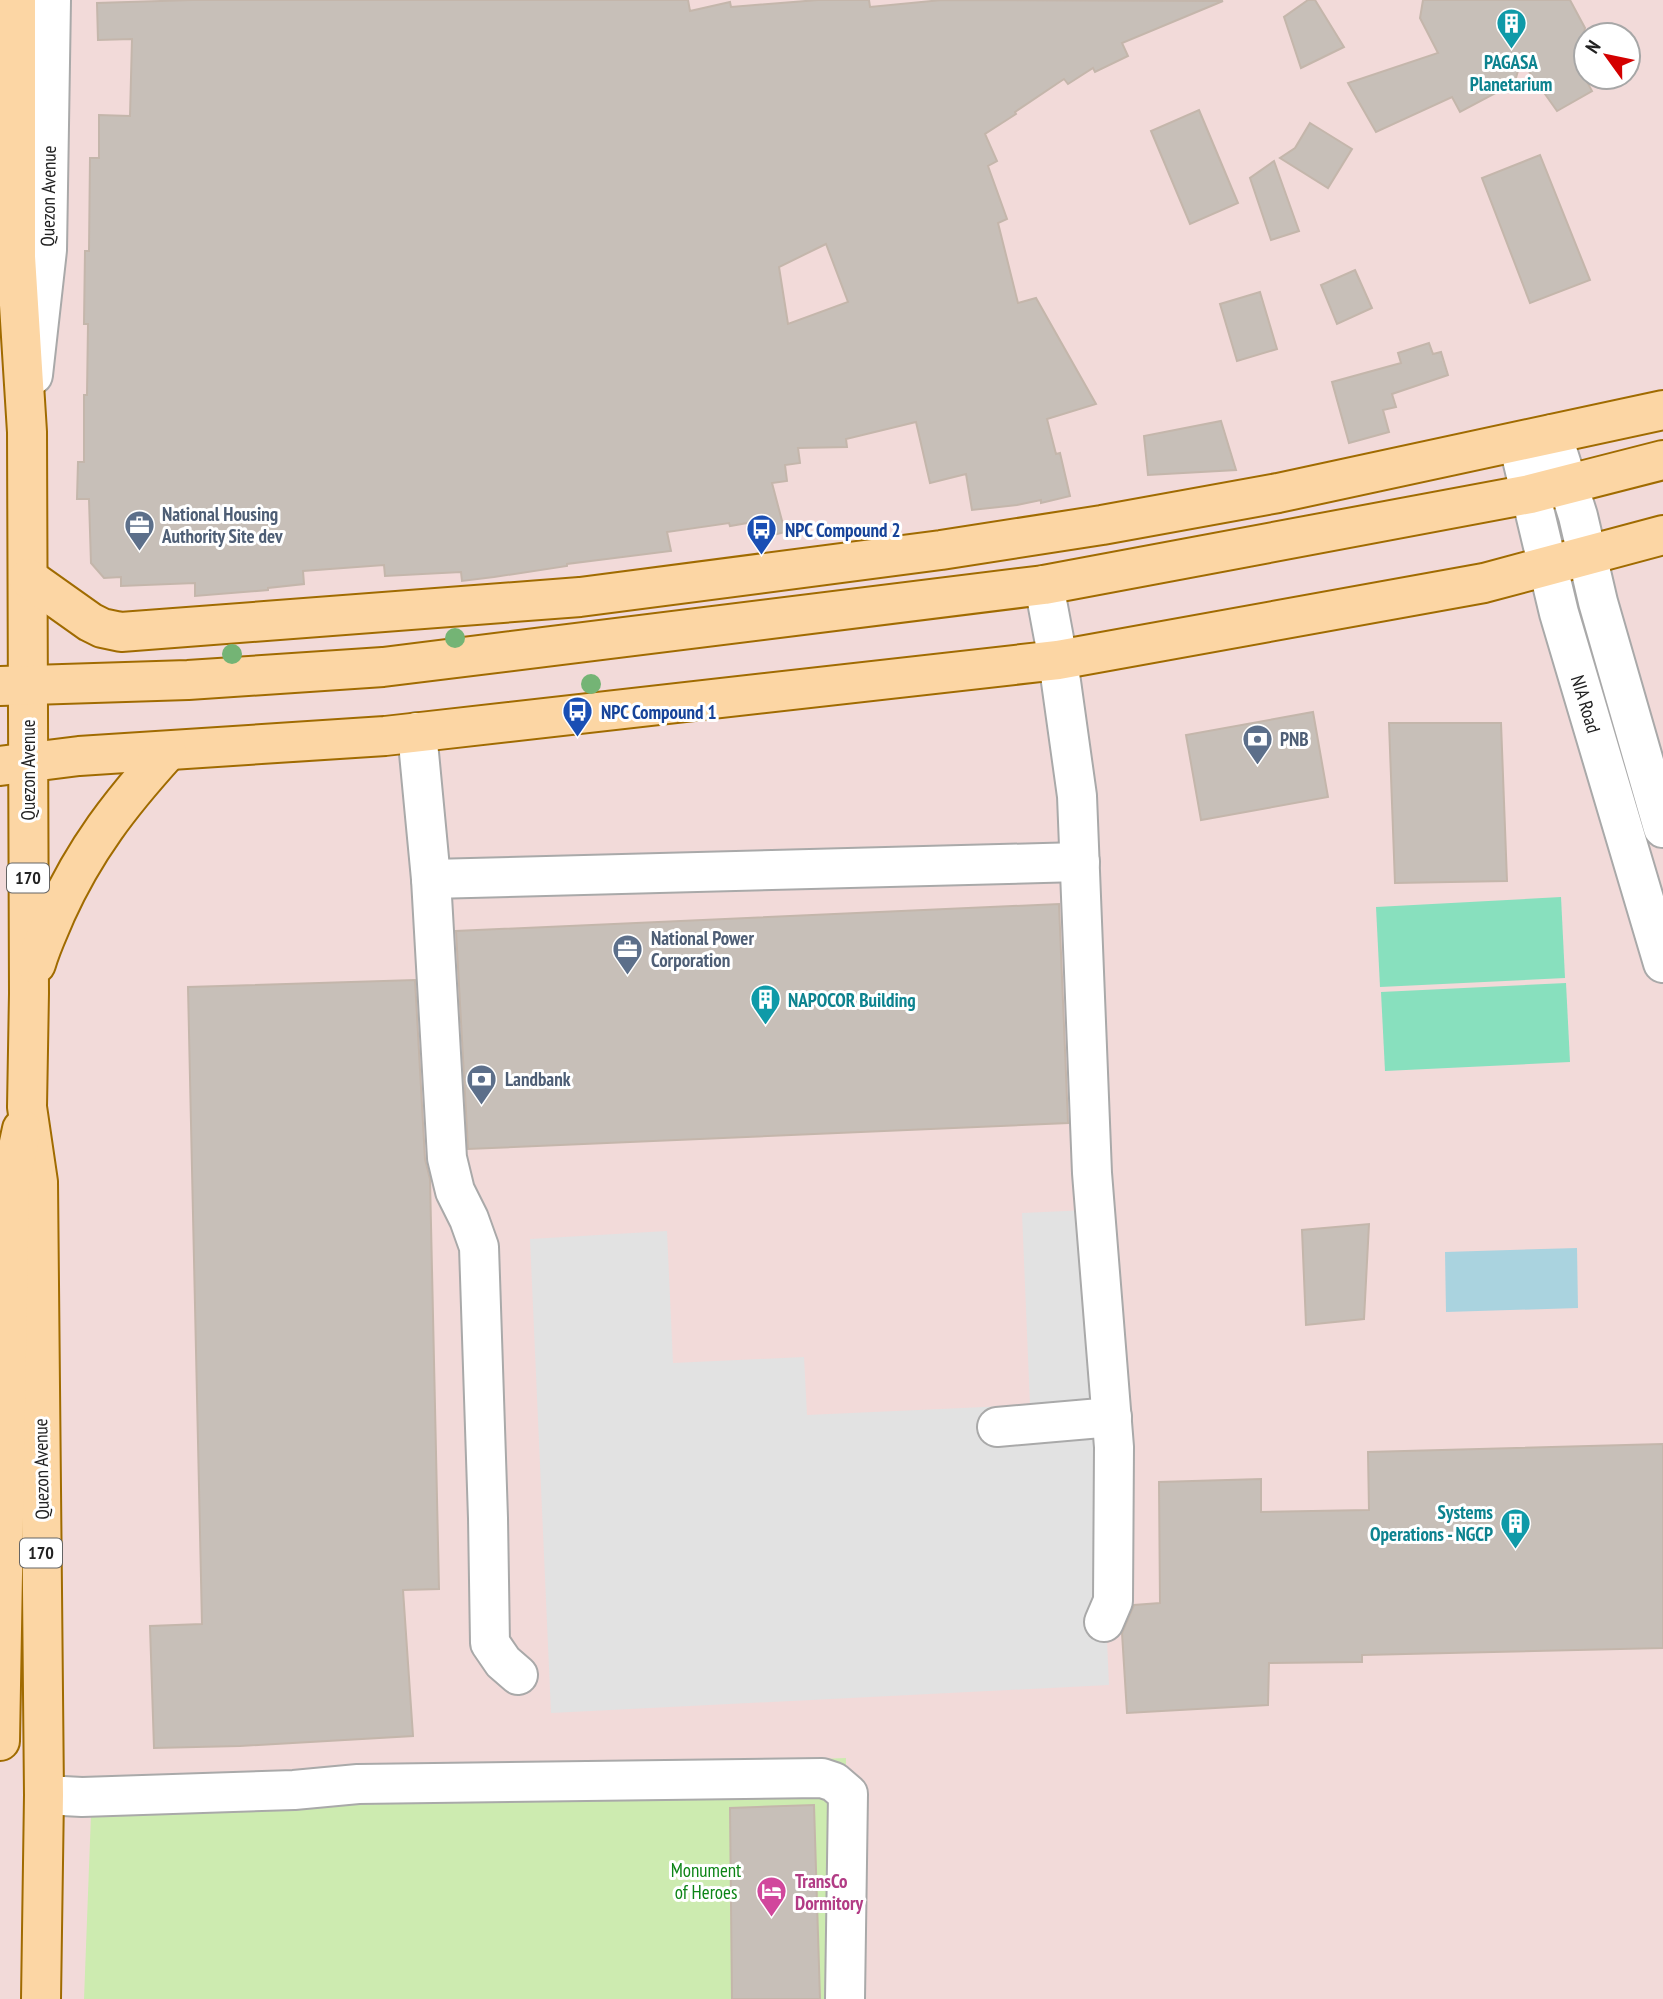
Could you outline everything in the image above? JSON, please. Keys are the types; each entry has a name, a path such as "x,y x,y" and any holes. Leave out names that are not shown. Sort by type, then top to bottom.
{"main road":[{"name":"Quezon Avenue","path":"16,0 16,257 27,432 27,578 14,686 14,764 29,993 27,1107 38,1182 44,1794 41,1999"},
{"path":"27,578 90,622 121,632 580,597 941,550 1102,525 1278,493 1663,410"},
{"path":"14,686 188,680 383,667 1044,585 1530,494 1663,460"},
{"path":"14,764 79,756 167,752 417,732 1058,660 1484,583 1663,535"},
{"path":"29,993 47,933 89,848 167,752"},
{"name":"Quezon Avenue","path":"0,1741 10,1184 27,1107"}],"street":[{"name":"Quezon Avenue","path":"27,432 47,250 51,0"},
{"name":"NIA Road","path":"1535,438 1567,484 1663,828"},
{"name":"NIA Road","path":"1535,438 1530,494 1559,613 1663,964"},
{"path":"1044,585 1076,781 1092,1172 1114,1447 1113,1601 1104,1622"},
{"path":"417,732 431,879 447,1158 454,1191 469,1219 479,1247 490,1643 503,1662 518,1675"},
{"path":"431,879 1080,862"},
{"path":"997,1427 1112,1417"},
{"path":"44,1794 82,1797 294,1790 358,1784 822,1778 834,1782 848,1794 845,1999"}],"shaded area":[{"path":"0,0 1663,0 1663,1999 0,1999"},
{"path":"1088,1210 1109,1685 551,1713 530,1239 667,1231 673,1363 804,1357 807,1415 1030,1405 1022,1213"}],"green space":[{"path":"1561,897 1565,978 1380,987 1376,907"},
{"path":"1566,983 1570,1062 1385,1071 1381,992"},
{"name":"Monument of Heroes","path":"846,1758 842,1999 84,1999 92,1788"}],"water":[{"path":"1577,1248 1578,1308 1446,1312 1445,1252"}],"building":[{"path":"192,0 688,0 690,11 730,2 731,7 818,0 869,0 870,7 942,0 1223,1 1122,43 1128,56 1095,72 1093,68 1068,84 1064,79 985,134 997,161 988,166 1007,219 998,223 1018,303 1036,298 1096,404 1047,419 1056,454 1060,453 1070,496 1041,503 1041,500 972,510 966,474 930,483 916,422 846,439 847,447 798,448 800,463 785,465 787,481 772,483 785,532 757,539 753,522 730,526 729,523 667,532 671,551 567,564 494,577 462,581 461,572 385,576 384,565 303,571 304,584 195,596 195,583 121,586 121,577 104,578 91,563 89,499 77,499 78,462 84,462 84,395 87,395 88,324 84,324 85,251 89,251 90,158 99,158 99,115 130,116 132,39 98,40 97,3","holes":["826,244 848,302 788,324 779,267"]},
{"path":"1308,0 1315,0 1344,47 1301,68 1284,17"},
{"name":"PAGASA Planetarium","path":"1423,0 1570,0 1581,21 1572,21 1572,91 1592,91 1557,111 1521,60 1512,92 1501,90 1460,112 1452,97 1376,132 1348,83 1438,53 1420,18"},
{"path":"1199,110 1238,203 1190,224 1151,131"},
{"path":"1310,123 1352,149 1328,188 1280,158 1295,148"},
{"path":"1540,155 1590,280 1530,303 1482,178"},
{"path":"1274,161 1299,231 1271,240 1250,178"},
{"path":"1355,270 1372,308 1337,324 1321,285"},
{"path":"1260,292 1277,349 1237,361 1220,304"},
{"path":"1429,343 1433,354 1441,352 1448,375 1392,394 1396,407 1383,410 1389,432 1349,443 1332,382 1401,363 1398,353"},
{"path":"1221,421 1236,470 1148,475 1144,436"},
{"name":"PNB","path":"1313,712 1328,797 1201,820 1186,735"},
{"path":"1389,723 1501,723 1507,881 1395,883"},
{"name":"NAPOCOR Building","path":"1059,904 1068,1123 468,1149 456,931"},
{"path":"415,980 425,1159 430,1179 439,1589 403,1590 413,1736 154,1748 150,1626 202,1624 188,987"},
{"path":"1369,1224 1364,1319 1306,1325 1302,1230"},
{"path":"1663,1444 1663,1648 1362,1655 1362,1662 1269,1663 1268,1705 1127,1713 1122,1633 1134,1605 1160,1603 1159,1482 1261,1479 1261,1512 1369,1510 1368,1452"},
{"path":"814,1805 820,1999 732,1999 730,1808"}],"place":[{"name":"PAGASA Planetarium","path":"1511,50"},
{"name":"National Housing Authority Site dev","path":"139,552"},
{"name":"NPC Compound 2","path":"762,557"},
{"name":"NPC Compound 1","path":"578,739"},
{"name":"PNB","path":"1257,766"},
{"name":"National Power Corporation","path":"628,976"},
{"name":"NAPOCOR Building","path":"765,1027"},
{"name":"Landbank","path":"482,1106"},
{"name":"Systems Operations - NGCP","path":"1516,1550"},
{"name":"TransCo Dormitory","path":"772,1919"}]}
